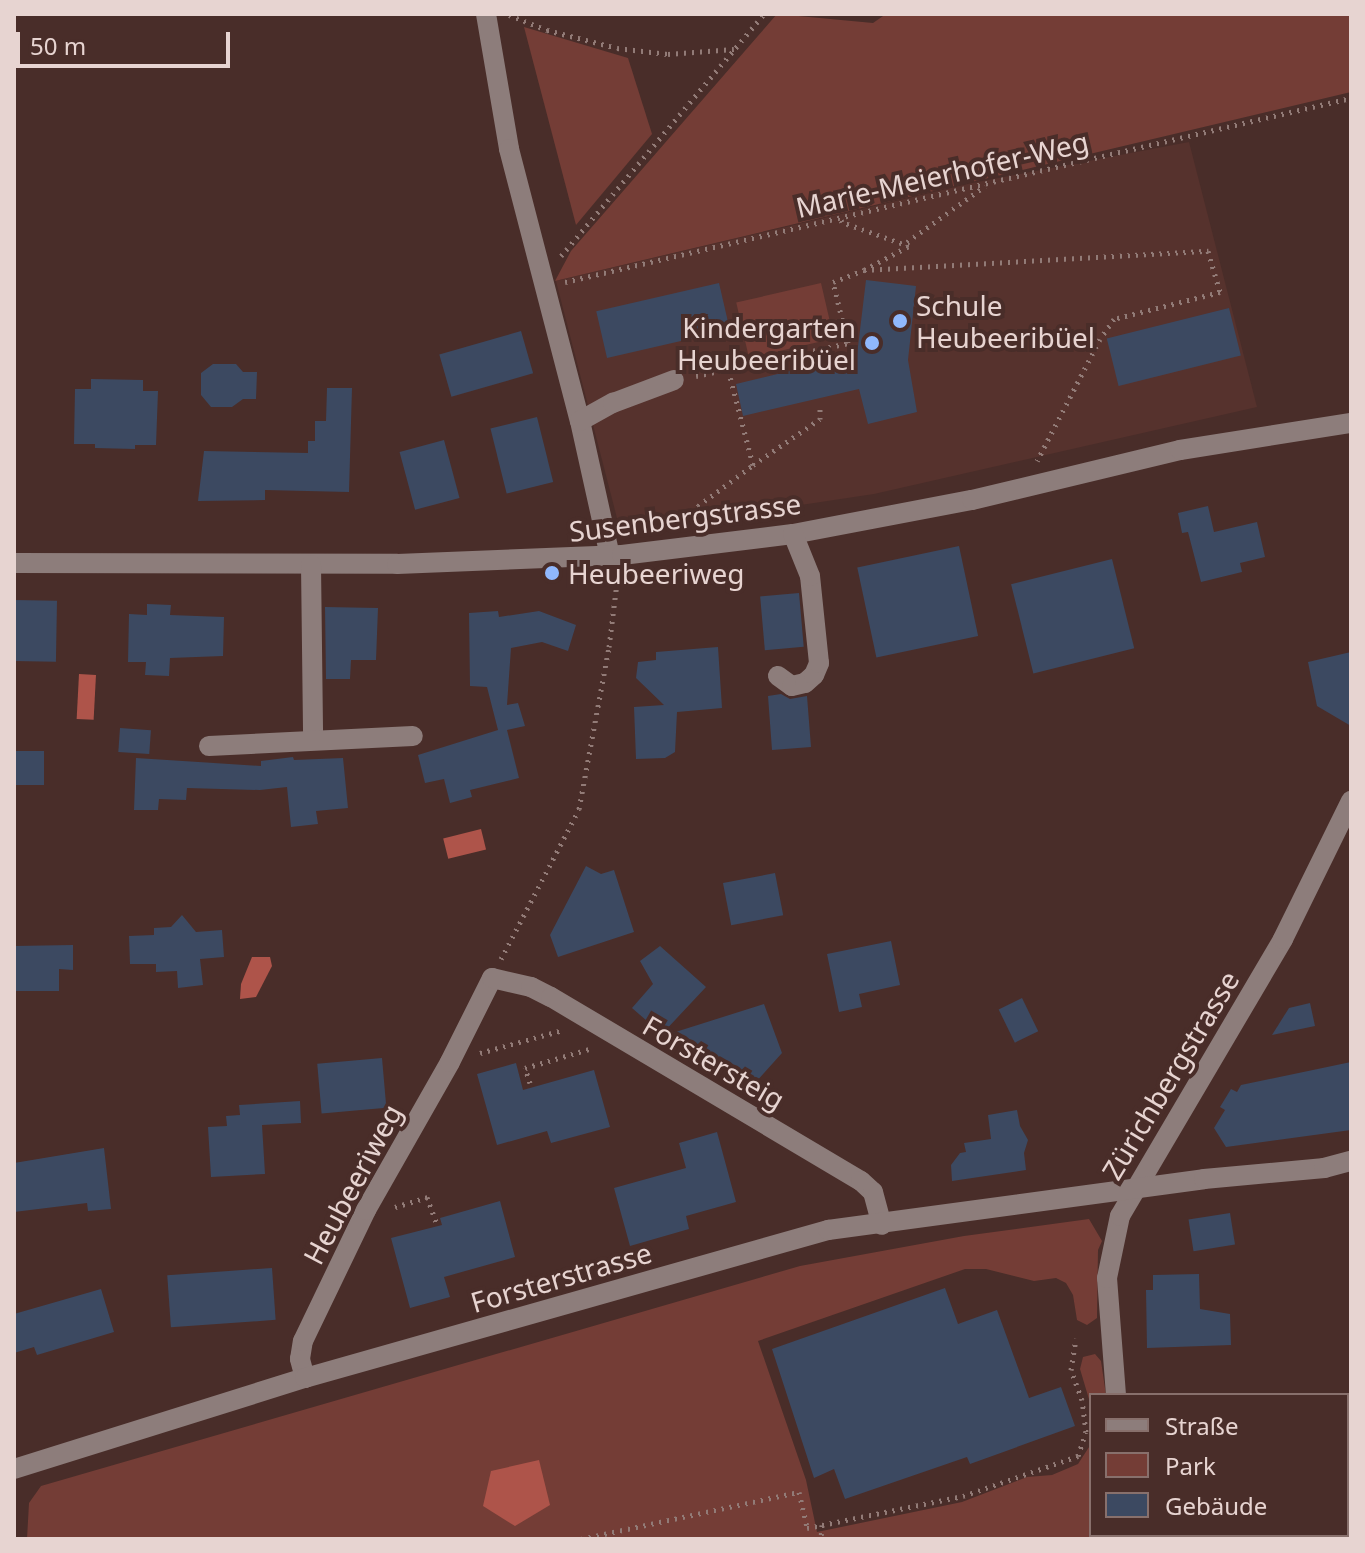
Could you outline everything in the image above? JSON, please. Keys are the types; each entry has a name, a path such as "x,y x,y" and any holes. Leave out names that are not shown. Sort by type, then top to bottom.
{"street":[{"path":"486,14 509,149 614,563"},
{"path":"580,421 613,403 674,380"},
{"name":"Susenbergstrasse","path":"14,563 614,563 793,534 972,500 1180,450 1351,423"},
{"path":"778,676 792,686 805,683 814,675 819,663 810,576 793,534"},
{"path":"311,565 313,740"},
{"path":"209,746 413,736"},
{"name":"Zürichbergstrasse","path":"1116,1393 1107,1278 1114,1233 1134,1189 1283,939 1351,801"},
{"name":"Forstersteig","path":"492,978 531,987 861,1181 873,1192 882,1225"},
{"name":"Heubeeriweg","path":"305,1378 300,1359 303,1341 366,1210 450,1062 492,978"},
{"name":"Forsterstrasse","path":"14,1469 305,1378 828,1230 1134,1189 1324,1168 1351,1161"}],"path":[{"path":"506,14 547,30 617,48 668,54 735,48"},
{"path":"543,288 566,247 764,14"},
{"name":"Marie-Meierhofer-Weg","path":"543,288 1351,98"},
{"path":"907,242 989,183"},
{"path":"840,218 842,222 907,242"},
{"path":"674,380 848,343 833,282 864,270 909,246 907,242"},
{"path":"864,270 1208,251 1220,292 1114,319 1038,454 1036,466"},
{"path":"728,369 753,465"},
{"path":"686,528 685,517 820,419 820,404"},
{"path":"492,978 579,809 609,647 614,563"},
{"path":"450,1062 591,1022"},
{"path":"530,1083 525,1068 608,1044 614,1036"},
{"path":"366,1210 378,1212 427,1197 436,1222"},
{"path":"581,1539 799,1492 807,1528 963,1496 1078,1456 1086,1432 1082,1400 1071,1370 1076,1338"},
{"path":"821,1539 822,1525"}],"shaded area":[{"name":"Schule Heubeeribüel","path":"1189,142 1257,407 874,494 721,517 627,527 618,522 556,281 972,183"},
{"path":"79,674 96,675 94,720 77,719"},
{"path":"481,829 486,849 448,859 443,838"},
{"path":"252,957 270,957 272,966 256,997 240,999 241,984"},
{"path":"539,1460 550,1505 515,1526 483,1506 491,1471"}],"green space":[{"path":"777,14 873,23 886,14 1351,14 1351,92 555,281 571,251"},
{"path":"524,27 628,58 652,134 576,225"},
{"path":"821,283 834,339 749,358 736,303"},
{"path":"1089,1219 1102,1241 1098,1250 1097,1318 1087,1325 1077,1320 1073,1295 1066,1283 1056,1278 1034,1281 986,1269 965,1269 758,1341 806,1480 817,1532 962,1502 1027,1477 1052,1475 1078,1464 1089,1447 1089,1537 1135,1539 27,1539 29,1503 41,1486 800,1266 964,1236"},
{"path":"1095,1354 1101,1361 1106,1393 1089,1393 1089,1399 1080,1369 1083,1357"}],"building":[{"path":"866,280 916,286 908,360 917,412 868,424 859,389 743,416 736,384 857,355"},
{"path":"719,283 730,330 607,358 596,311"},
{"path":"1229,308 1241,356 1119,386 1107,338"},
{"path":"521,331 533,373 451,397 439,354"},
{"path":"213,364 236,364 243,372 257,372 256,399 243,399 232,407 211,407 201,395 201,373"},
{"path":"91,379 143,380 143,391 158,391 156,445 135,445 135,449 74,444 75,389 91,389"},
{"path":"327,388 352,388 349,492 265,490 265,500 198,501 204,451 308,453 308,441 315,441 315,421 326,421"},
{"path":"537,417 553,482 507,494 490,429"},
{"path":"444,440 460,498 415,510 400,452"},
{"path":"1208,506 1214,532 1257,522 1265,557 1240,563 1242,572 1201,582 1188,532 1182,533 1178,513"},
{"path":"959,546 978,636 876,658 857,568"},
{"path":"1112,559 1134,648 1033,673 1011,584"},
{"path":"799,593 804,647 765,650 760,596"},
{"path":"14,600 57,601 56,662 14,661"},
{"path":"147,604 171,605 170,615 224,617 223,656 170,658 169,676 145,675 146,662 128,662 129,614 147,615"},
{"path":"325,607 378,608 376,660 351,660 350,679 326,679"},
{"path":"498,611 499,617 539,611 576,625 568,651 542,642 511,648 507,705 518,703 525,726 507,730 519,778 470,790 472,797 450,803 444,779 425,783 418,755 498,730 487,687 470,686 469,613"},
{"path":"718,647 722,708 677,712 675,752 665,758 636,759 634,707 664,705 636,678 638,662 656,660 656,652"},
{"path":"1351,652 1351,726 1317,706 1308,662"},
{"path":"781,694 790,699 807,696 811,747 772,750 768,696"},
{"path":"120,728 151,730 149,754 118,752"},
{"path":"14,751 44,751 44,785 14,785"},
{"path":"293,757 294,760 343,758 348,808 316,811 318,824 291,827 287,787 260,790 187,788 186,800 159,799 158,810 134,810 136,758 261,766 261,761"},
{"path":"586,866 601,874 614,870 634,932 558,957 550,935"},
{"path":"775,873 783,915 731,925 723,883"},
{"path":"182,915 196,932 222,930 224,957 200,959 203,985 178,988 177,971 156,972 156,964 130,964 129,936 154,935 154,928 171,927"},
{"path":"891,941 900,985 859,994 862,1007 839,1012 827,954"},
{"path":"73,945 73,970 59,969 59,991 14,991 14,946"},
{"path":"660,946 706,987 662,1034 632,1008 653,984 640,961"},
{"path":"1022,998 1038,1031 1015,1043 999,1009"},
{"path":"1310,1003 1315,1026 1272,1035 1289,1008"},
{"path":"764,1004 782,1053 756,1082 696,1052 698,1048 666,1035"},
{"path":"382,1058 386,1108 322,1113 317,1064"},
{"path":"1351,1062 1351,1130 1226,1147 1214,1128 1225,1110 1220,1107 1231,1089 1237,1092 1241,1085"},
{"path":"516,1063 523,1090 594,1070 610,1127 551,1143 547,1131 497,1145 477,1074"},
{"path":"300,1101 301,1123 262,1125 265,1174 211,1177 208,1127 227,1126 226,1116 240,1115 239,1105"},
{"path":"1017,1110 1020,1126 1028,1140 1024,1153 1026,1170 952,1181 951,1165 960,1153 966,1152 964,1143 991,1139 988,1115"},
{"path":"717,1132 736,1202 686,1216 689,1229 630,1246 614,1188 686,1168 679,1143"},
{"path":"104,1148 111,1209 88,1211 87,1203 14,1212 14,1163"},
{"path":"500,1201 515,1257 444,1277 450,1297 410,1308 391,1238 442,1225 440,1218"},
{"path":"1230,1213 1235,1245 1194,1251 1189,1220"},
{"path":"272,1268 276,1320 171,1327 167,1275"},
{"path":"1199,1274 1200,1309 1230,1314 1231,1345 1147,1348 1146,1290 1153,1290 1153,1275"},
{"path":"945,1288 958,1324 997,1310 1029,1398 1061,1387 1075,1426 970,1464 967,1457 845,1499 834,1469 814,1478 772,1349"},
{"path":"101,1289 114,1332 37,1355 34,1347 14,1353 14,1314"}],"place":[{"name":"Schule Heubeeribüel","path":"900,321"},
{"name":"Kindergarten Heubeeribüel","path":"872,343"},
{"name":"Heubeeriweg","path":"552,573"}]}
